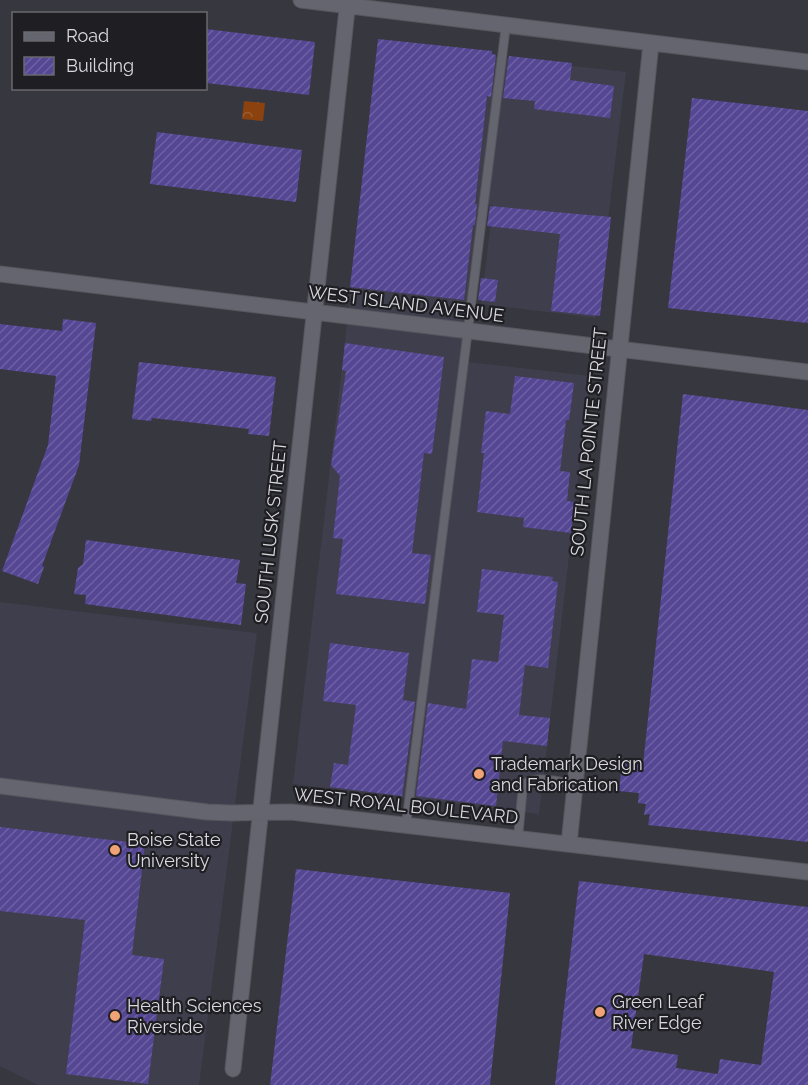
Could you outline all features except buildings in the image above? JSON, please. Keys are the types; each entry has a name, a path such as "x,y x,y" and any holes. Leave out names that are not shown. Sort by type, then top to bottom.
{"street":[{"path":"301,0 348,3 808,62"},
{"name":"SOUTH LUSK STREET","path":"233,1069 348,3"},
{"name":"SOUTH LA POINTE STREET","path":"569,844 573,784 651,43"},
{"name":"WEST ISLAND AVENUE","path":"0,274 808,372"},
{"name":"WEST ROYAL BOULEVARD","path":"0,786 207,812 291,812 808,872"}],"lane":[{"path":"406,825 506,25"},
{"path":"518,838 523,785 529,780 537,779 573,784"}],"shaded area":[{"path":"380,44 626,72 596,318 481,304 493,205 479,204 459,361 590,376 539,814 293,784"},
{"name":"Boise State University","path":"0,602 257,633 199,1085 38,1085 0,1066"}],"green space":[{"path":"244,101 265,103 263,121 242,119"}],"place":[{"name":"Trademark Design and Fabrication","path":"479,774"},
{"name":"Boise State University","path":"115,850"},
{"name":"Green Leaf River Edge","path":"600,1012"},
{"name":"Health Sciences Riverside","path":"115,1016"}]}
